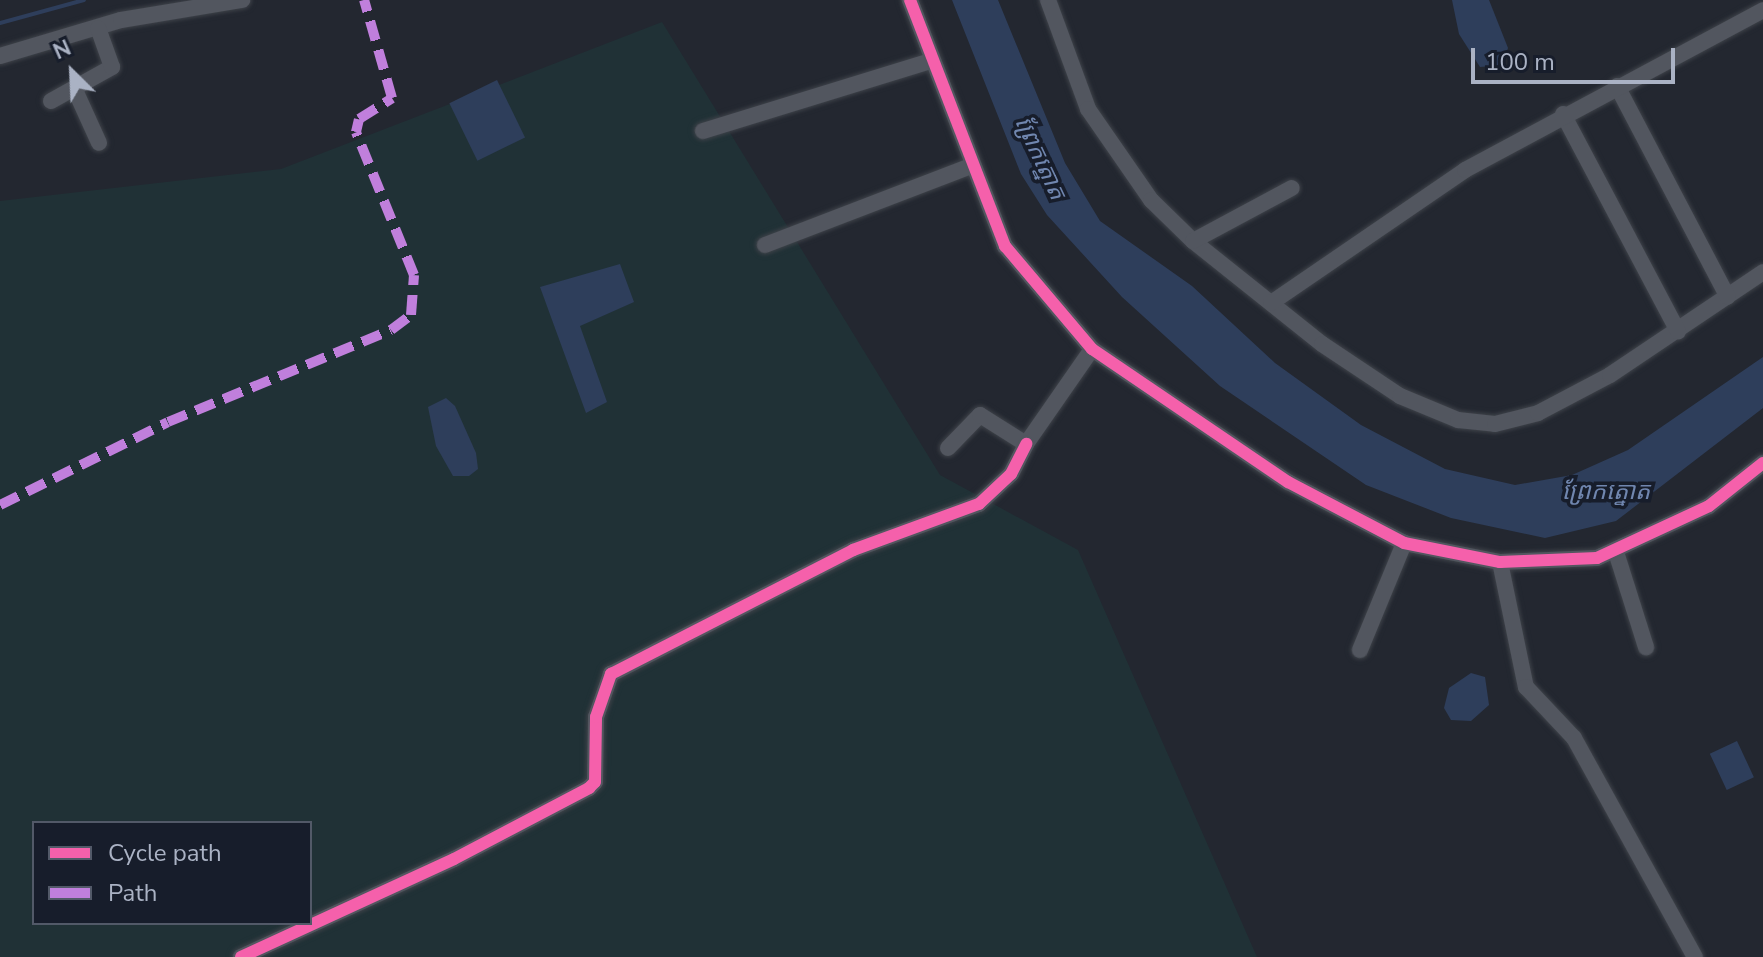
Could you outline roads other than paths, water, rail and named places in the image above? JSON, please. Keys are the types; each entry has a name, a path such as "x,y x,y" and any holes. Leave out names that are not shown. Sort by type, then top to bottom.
{"street":[{"path":"0,56 98,28 242,0"},
{"path":"910,0 971,166 1005,246 1092,349 1288,482 1404,543 1500,562 1597,558 1616,552 1709,506 1763,463"},
{"path":"1048,0 1088,109 1151,200 1193,241 1271,303 1400,396 1458,420 1495,424 1538,413 1610,375 1763,272"},
{"path":"1271,303 1399,212 1563,114 1763,10"},
{"path":"51,101 112,67 98,28"},
{"path":"703,131 931,61"},
{"path":"1617,86 1728,297"},
{"path":"75,90 99,143"},
{"path":"1563,114 1678,331"},
{"path":"765,245 971,166"},
{"path":"1193,241 1292,188"},
{"path":"312,924 454,859 589,788 595,782 596,717 611,674 853,550 979,504 1011,474 1026,444 1092,349"},
{"path":"948,448 980,415 1026,444"},
{"path":"1360,650 1404,543"},
{"path":"1616,552 1646,647"},
{"path":"1500,562 1526,687 1574,738 1695,957"},
{"path":"241,957 311,925"}],"water":[{"name":"ព្រែកត្នោត","path":"952,0 998,0 1065,163 1100,221 1192,286 1275,363 1361,425 1445,469 1515,485 1572,475 1628,450 1763,357 1763,408 1616,521 1545,538 1451,518 1366,485 1220,386 1122,297 1047,215 1021,174"},
{"path":"1452,0 1489,0 1508,48 1502,65 1480,67 1459,34"},
{"path":"497,80 525,138 477,161 449,103"},
{"path":"620,264 634,302 580,326 607,402 586,413 540,287"},
{"path":"446,398 455,406 476,453 478,469 469,476 453,476 436,446 428,407"},
{"path":"1471,673 1485,677 1489,705 1471,721 1451,720 1444,708 1449,688"},
{"path":"1737,741 1754,777 1727,790 1710,754"}],"waterway":[{"path":"0,23 84,0"}]}
